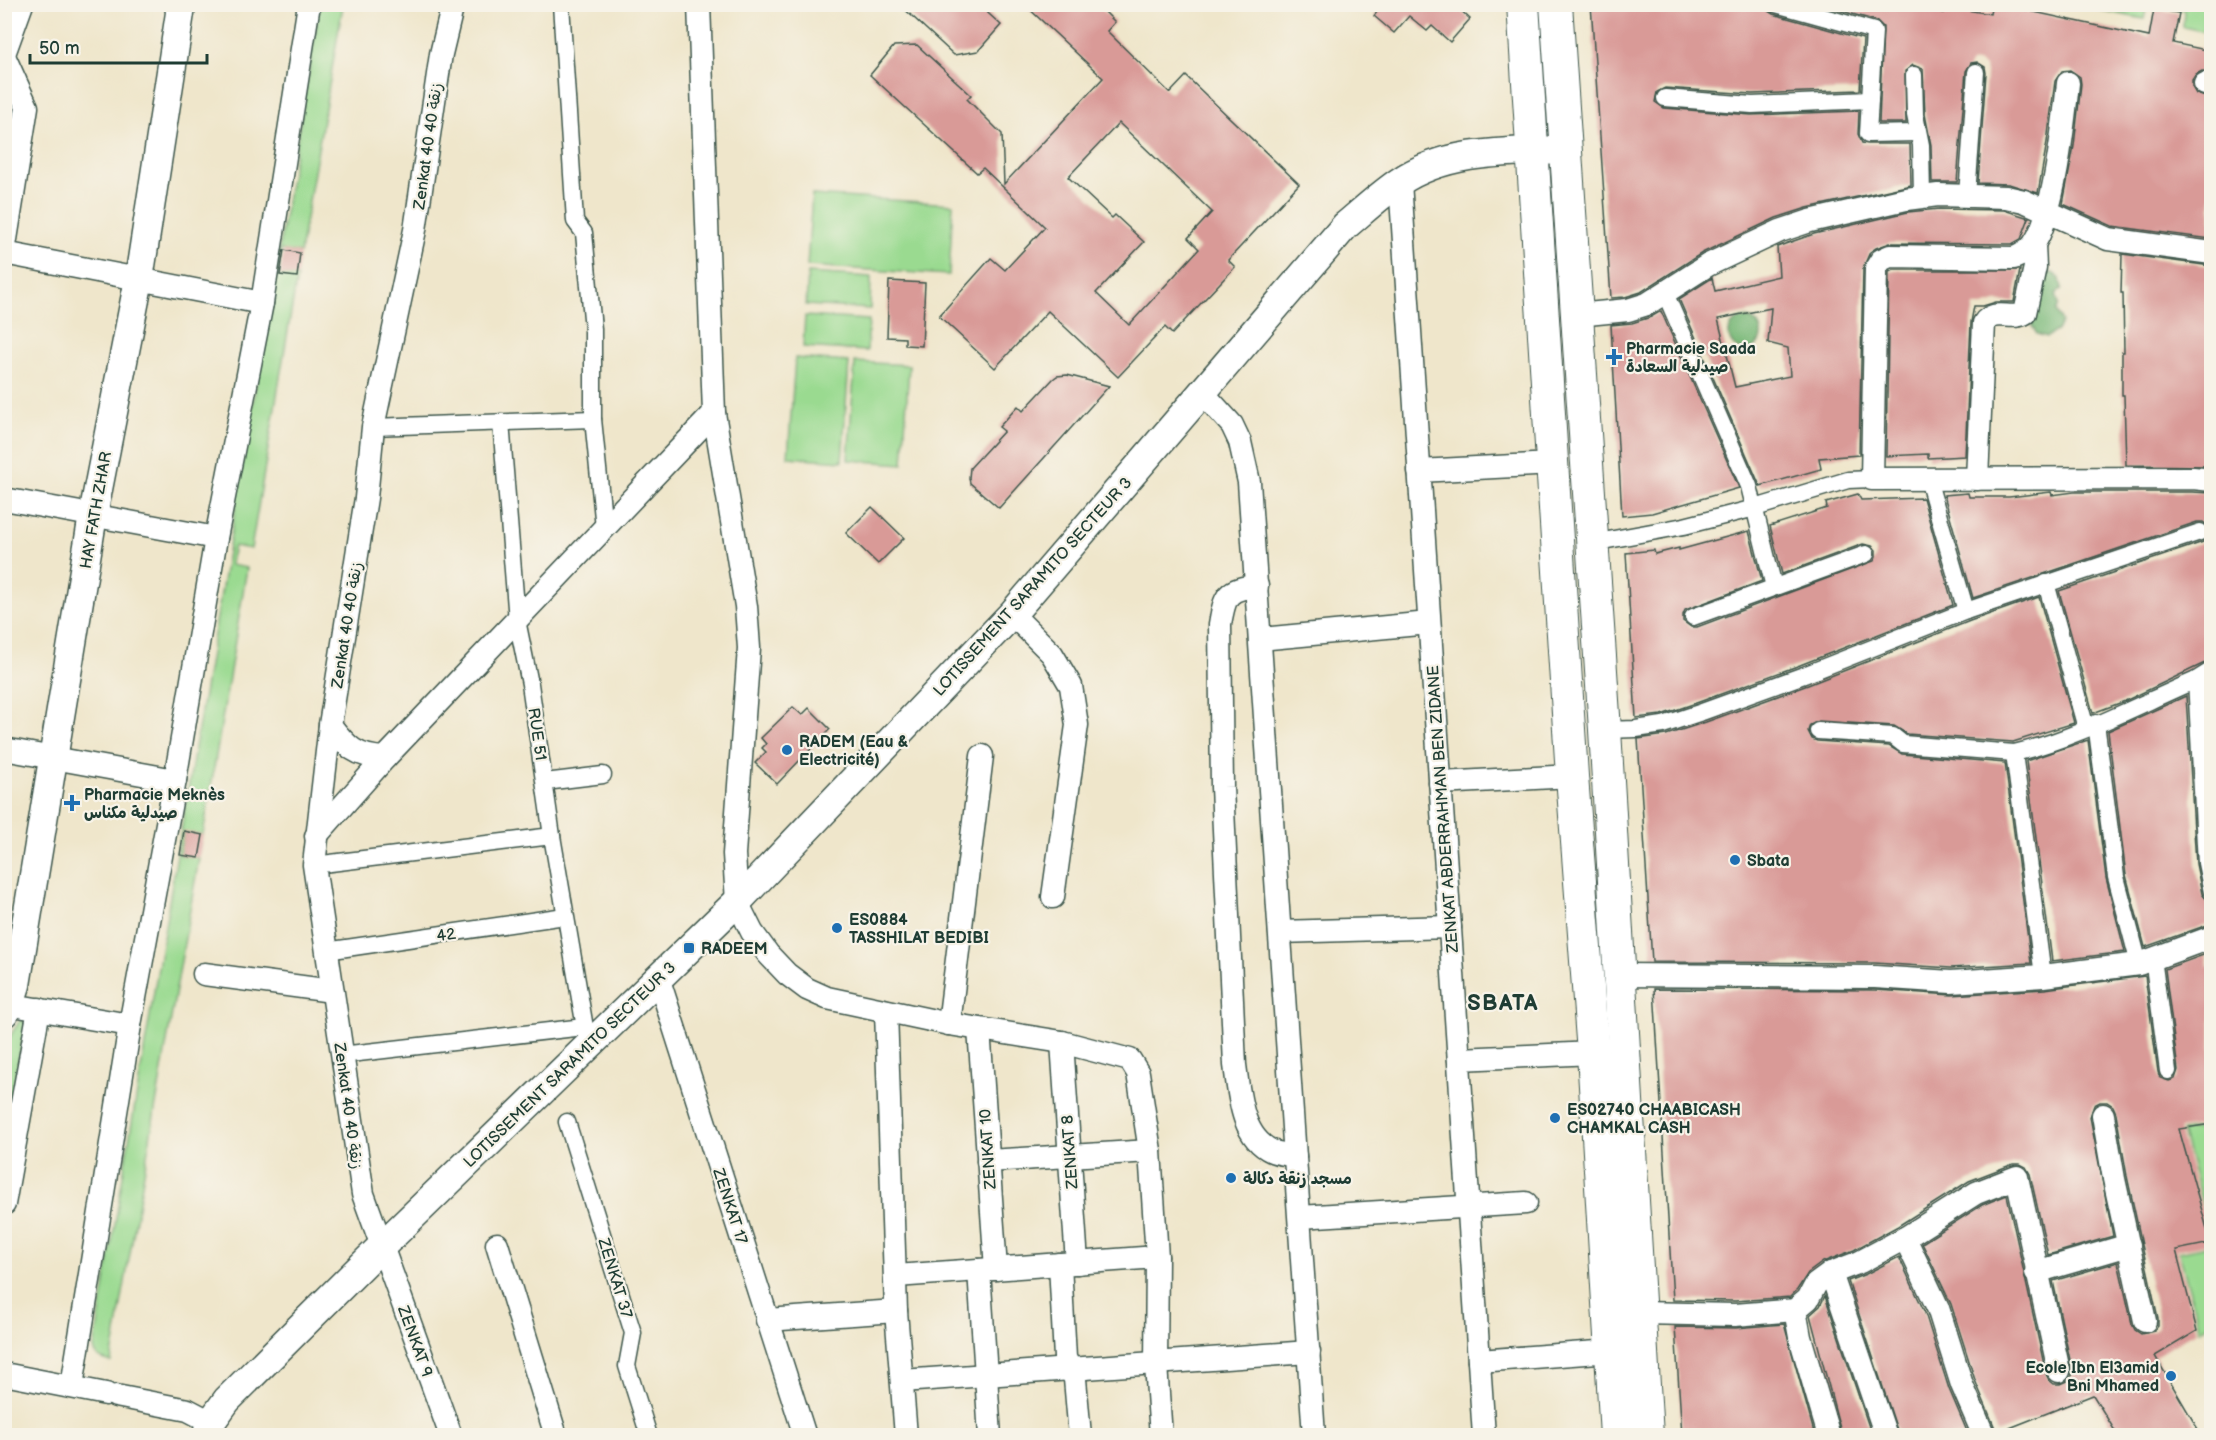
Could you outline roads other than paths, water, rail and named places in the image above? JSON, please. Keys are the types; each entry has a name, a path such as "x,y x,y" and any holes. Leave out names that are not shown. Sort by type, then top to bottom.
{"main road":[{"path":"1523,4 1572,776 1593,1053 1616,1436"},
{"path":"1556,4 1605,730 1647,1436"}],"street":[{"path":"22,4 4,55 27,107 4,253 262,303"},
{"name":"HAY FATH ZHAR","path":"6,1007 16,986 93,515 139,279 179,4"},
{"path":"72,1386 130,1024 216,538 262,303 309,4"},
{"name":"Zenkat 40 زنقة 40","path":"381,1246 358,1173 314,865 330,725 366,498 373,427 415,230 441,54 453,4"},
{"path":"561,4 575,221 584,232 593,329 593,419 604,528"},
{"path":"699,4 714,413 746,606 749,648 734,854 737,902 752,932 768,954 787,974 807,989 827,998 949,1024 1062,1042 1130,1060 1138,1073 1150,1151 1157,1257 1156,1365 1161,1436"},
{"path":"1776,4 1874,31 1868,134 1917,133"},
{"path":"1967,195 1976,72"},
{"path":"1914,75 1917,133 1921,145 1922,197"},
{"path":"1872,479 1876,268 1881,260 1890,256 2014,258 2027,252 2034,244 2047,212 2063,131 2068,83"},
{"path":"1665,98 1752,105 1870,100"},
{"name":"LOTISSEMENT SARAMITO SECTEUR 3","path":"209,1429 227,1400 586,1036 658,977 737,902 1012,614 1345,226 1400,182 1427,167 1484,153 1566,150"},
{"name":"ZENKAT ABDERRAHMAN BEN ZIDANE","path":"1400,182 1484,1436"},
{"path":"1577,315 1628,310 1647,304 1708,265 1780,231 1810,221 1922,197 1967,195 2006,197 2024,201 2108,239 2211,253"},
{"path":"1977,479 1984,327 1986,320 1991,316 2021,316 2025,313 2035,267 2034,244"},
{"path":"1665,293 1749,486 1774,587"},
{"path":"1203,393 1232,425 1240,442 1249,482 1314,1436"},
{"path":"316,836 385,758 714,413"},
{"path":"373,427 593,419"},
{"name":"RUE 51","path":"501,422 517,620 530,684 552,836 586,1036"},
{"path":"1419,471 1552,464"},
{"path":"1592,543 1684,526 1755,508 1848,480 2193,478 2211,480"},
{"path":"1928,479 1966,611"},
{"path":"4,499 216,538"},
{"path":"1605,730 1636,729 1682,718 1804,675 1966,611 2200,532"},
{"path":"1693,617 1866,554"},
{"path":"2046,583 2091,726 2116,877 2146,961 2168,1071"},
{"path":"1257,586 1239,588 1230,593 1224,602 1220,624 1222,787 1235,1065 1242,1107 1248,1124 1259,1141 1271,1150 1295,1155"},
{"path":"1012,614 1052,654 1071,686 1077,725 1053,897"},
{"path":"1260,639 1429,623"},
{"path":"1818,731 1893,736 1903,744 2014,753 2091,726 2196,680 2211,670"},
{"path":"2196,680 2206,863 2211,892"},
{"path":"330,725 351,750 368,757 385,758"},
{"path":"4,749 175,780"},
{"path":"2014,753 2043,976"},
{"path":"949,1024 982,756"},
{"path":"545,782 603,775"},
{"path":"1440,783 1572,776"},
{"path":"314,865 552,836"},
{"name":"42","path":"326,951 565,916"},
{"path":"1280,932 1450,927"},
{"path":"1618,975 1875,977 1951,982 2043,976 2146,961 2211,937"},
{"path":"204,974 332,991"},
{"name":"ZENKAT 17","path":"658,977 805,1436"},
{"path":"6,1007 39,1009 130,1024"},
{"path":"4,1204 39,1009"},
{"path":"885,1011 896,1311 906,1436"},
{"name":"ZENKAT 10","path":"978,1029 988,1161 985,1377 990,1436"},
{"path":"341,1055 586,1036"},
{"name":"ZENKAT 8","path":"1062,1042 1069,1155 1069,1263 1065,1358 1075,1379 1080,1436"},
{"path":"1459,1059 1593,1053"},
{"path":"2103,1115 2145,1321"},
{"name":"ZENKAT 37","path":"567,1122 633,1333 627,1366 649,1436"},
{"path":"988,1161 1150,1151"},
{"path":"1641,1312 1735,1315 1795,1310 1808,1299 1815,1284 1831,1273 1860,1262 1905,1238 1976,1193 2017,1177 2059,1371"},
{"path":"1300,1217 1526,1203"},
{"path":"1905,1238 1938,1308 1962,1385 1984,1436"},
{"path":"497,1244 556,1436"},
{"path":"2037,1272 2129,1245"},
{"name":"ZENKAT 9","path":"381,1246 451,1436"},
{"path":"896,1276 1157,1257"},
{"path":"1831,1273 1886,1436"},
{"path":"1795,1310 1800,1337 1829,1436"},
{"path":"767,1320 896,1311"},
{"path":"1479,1361 1611,1351"},
{"path":"902,1381 1156,1365 1309,1352"},
{"path":"4,1374 188,1410 209,1429"}],"place":[{"name":"Pharmacie Saada صيدلية السعادة","path":"1614,357"},
{"name":"RADEM (Eau & Electricité)","path":"787,750"},
{"name":"Pharmacie Meknès صيدلية مكناس","path":"72,803"},
{"name":"Sbata","path":"1735,860"},
{"name":"ES0884 TASSHILAT BEDIBI","path":"837,928"},
{"name":"RADEEM","path":"689,948"},
{"name":"ES02740 CHAABICASH CHAMKAL CASH","path":"1555,1118"},
{"name":"مسجد زنقة دكالة","path":"1231,1178"},
{"name":"Ecole Ibn El3amid Bni Mhamed","path":"2171,1376"}],"district":[{"name":"SBATA","path":"1503,1002"}]}
